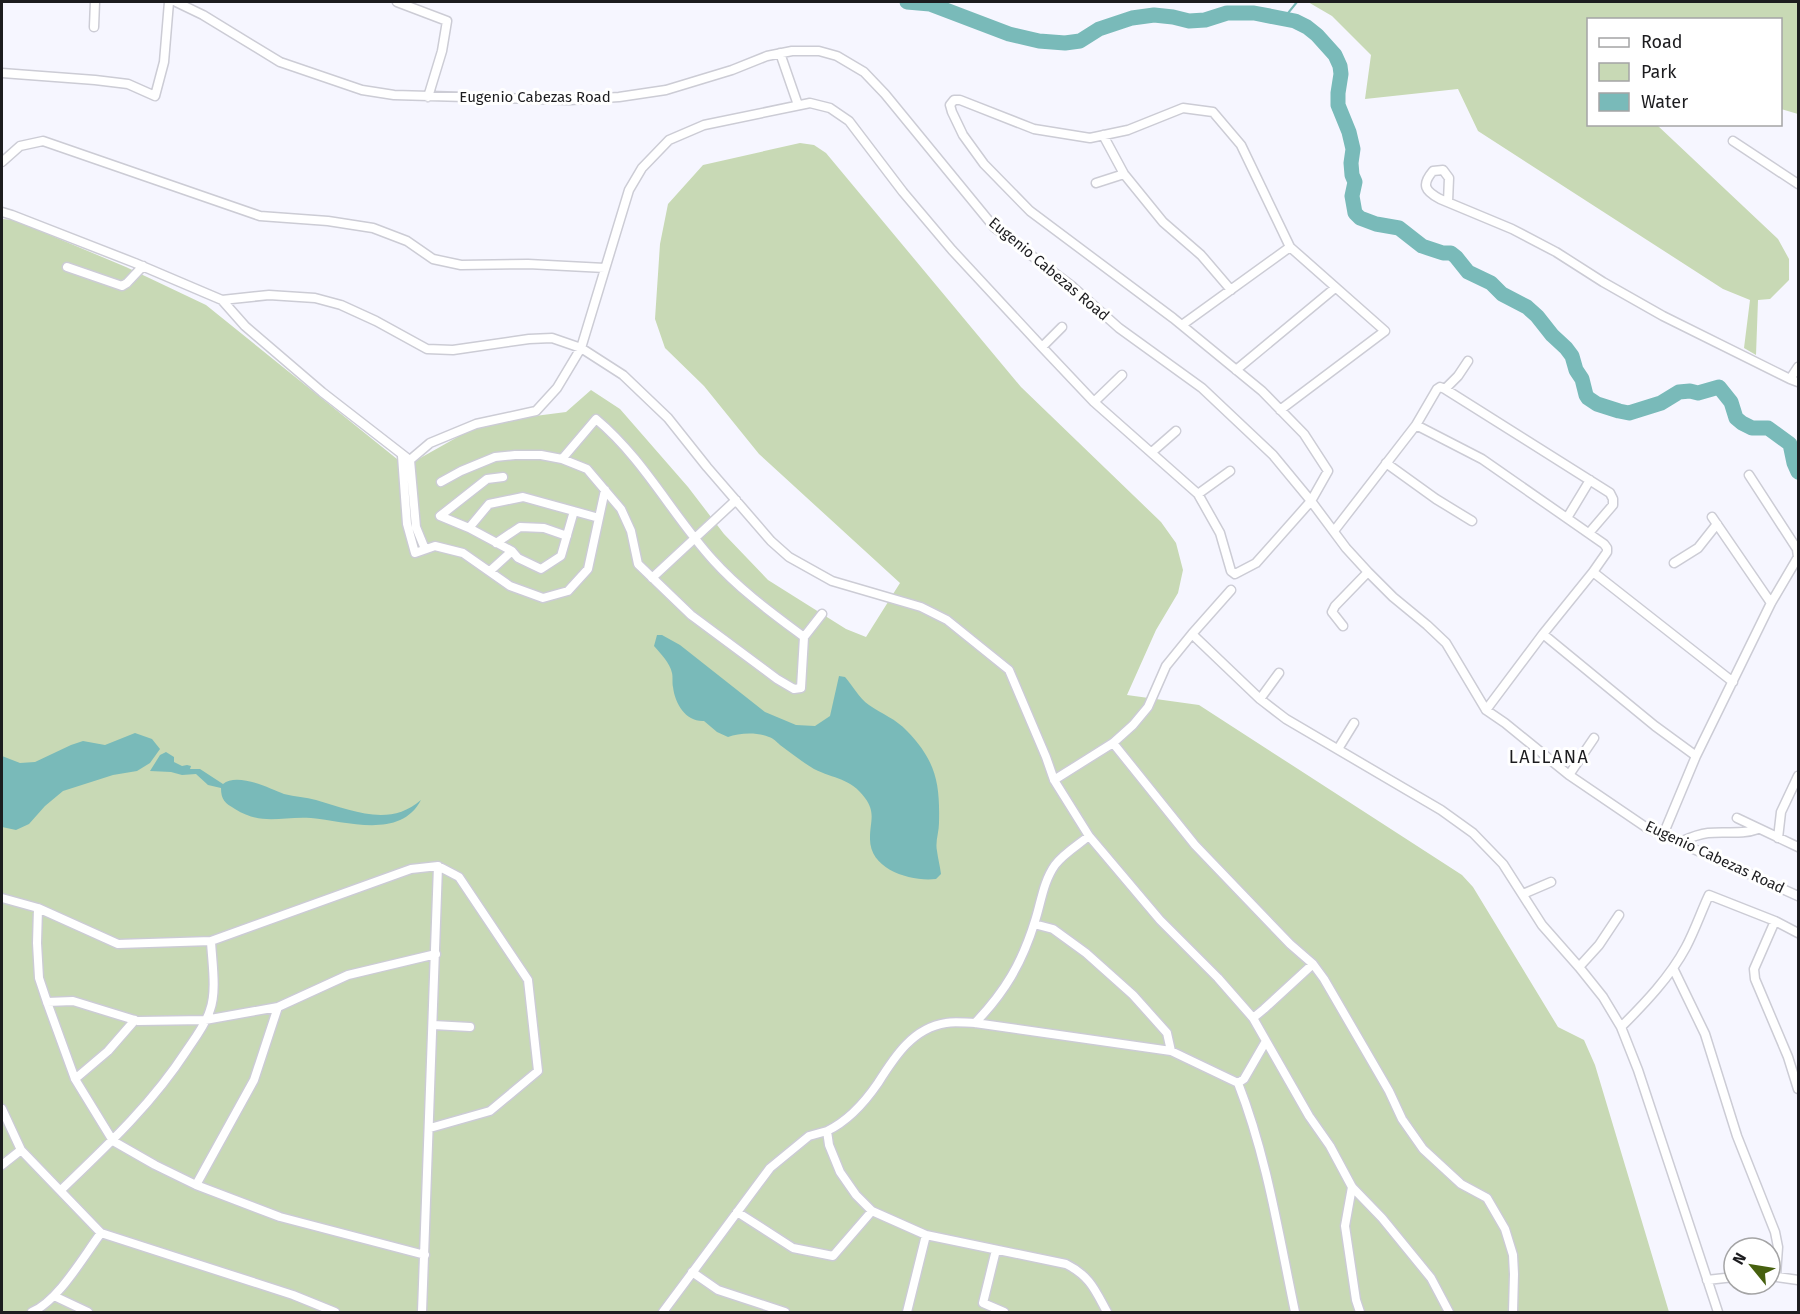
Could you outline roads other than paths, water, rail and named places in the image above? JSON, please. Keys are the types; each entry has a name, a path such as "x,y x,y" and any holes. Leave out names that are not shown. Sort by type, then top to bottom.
{"street":[{"path":"93,27 95,2"},
{"path":"2,73 128,84 155,96 164,62 169,2"},
{"name":"Eugenio Cabezas Road","path":"176,2 203,15 280,62 362,90 394,95 570,100 620,97 666,90 780,53 809,51 827,53 850,63 874,81 994,227 1073,287 1119,328 1202,388 1273,455 1346,549 1393,597 1446,643 1486,710 1569,776 1647,828 1798,896"},
{"path":"397,2 447,21 442,51 428,97"},
{"path":"780,53 798,105"},
{"path":"406,458 430,443 476,424 536,411 557,388 581,348 628,190 642,168 669,140 704,125 810,103 830,108 849,121 903,192 938,233 1042,347 1094,402 1198,494 1220,533 1231,571 1235,574 1256,563 1311,501 1328,471 1304,434 1280,410 1262,391 1182,325 1029,211 984,164 963,135 950,105 954,100 960,100 1034,129 1090,138 1128,130 1183,108 1213,112 1241,145 1290,247 1385,332 1280,410"},
{"path":"1103,135 1124,174 1163,222 1201,255 1231,290"},
{"path":"2,162 20,147 44,141 260,216 328,221 373,228 407,241 433,258 461,265 528,264 605,268"},
{"path":"1733,141 1798,184"},
{"path":"1096,183 1124,174"},
{"path":"1448,202 1512,229 1556,252 1663,316 1794,380 1798,367"},
{"path":"2,212 143,266 222,300 245,326 322,392 406,458 416,527 425,549"},
{"path":"1182,325 1290,247"},
{"path":"67,267 122,286 143,266"},
{"path":"1236,370 1335,288"},
{"path":"222,300 269,296 315,298 341,305 427,349 453,351 529,339 552,338 581,348 623,375 668,418 771,541 789,557 832,581 921,608 947,620 1009,670 1054,780 1089,836 1160,921 1218,978 1252,1018 1309,1116 1330,1146 1352,1187 1382,1218 1431,1278 1449,1312"},
{"path":"1042,347 1062,327"},
{"path":"1445,389 1468,361"},
{"path":"1094,402 1122,375"},
{"path":"1334,531 1416,425 1440,387 1610,493 1614,502 1589,533"},
{"path":"562,459 596,419 634,457 713,560 742,590 804,637"},
{"path":"1416,425 1482,459 1589,533 1604,544 1607,550 1593,572 1486,710"},
{"path":"1152,452 1176,430"},
{"path":"441,482 495,457 515,454 562,459 587,469 621,509 631,531 638,564 691,615 794,689 801,688 804,637 822,614"},
{"path":"406,458 407,524 415,553 435,546 463,553 510,586 543,598 568,591 588,569 605,490"},
{"path":"1386,463 1436,499 1472,521"},
{"path":"1198,494 1230,471"},
{"path":"1663,835 1696,756 1771,603 1798,557 1797,549 1749,475"},
{"path":"503,477 487,479 440,516 469,528 512,551 518,558 541,569 561,556 574,511"},
{"path":"1567,518 1590,480"},
{"path":"469,528 489,504 523,496 599,518"},
{"path":"652,578 736,500"},
{"path":"1674,563 1698,548 1715,521 1771,603"},
{"path":"496,543 520,527 544,528 567,536"},
{"path":"490,571 512,551"},
{"path":"1343,626 1332,612 1368,572"},
{"path":"1593,572 1733,682"},
{"path":"1054,780 1113,743 1133,725 1148,707 1166,666 1231,590"},
{"path":"1192,634 1260,699 1286,719 1441,810 1473,833 1503,864 1542,925 1603,997 1621,1027 1642,1081 1718,1312"},
{"path":"1543,634 1655,726 1696,756"},
{"path":"1260,699 1279,673"},
{"path":"1338,749 1354,723"},
{"path":"1569,776 1594,738"},
{"path":"1113,743 1195,844 1324,979 1389,1091 1402,1119 1423,1149 1461,1184 1487,1198 1505,1229 1513,1255 1513,1312"},
{"path":"1778,838 1781,812 1798,776"},
{"path":"1737,818 1798,847"},
{"path":"1680,842 1707,833 1749,832 1758,829"},
{"path":"975,1023 991,1006 1014,974 1034,924 1044,886 1055,865 1089,836"},
{"path":"422,1312 438,866"},
{"path":"2,898 38,908 118,944 211,941 411,869 438,866 459,878 528,980 538,1071 489,1111 430,1128"},
{"path":"1523,894 1551,882"},
{"path":"1621,1027 1645,1004 1672,968 1686,947 1709,895 1775,921 1798,933"},
{"path":"38,908 39,978 75,1079 113,1141 196,1185 280,1216 425,1255"},
{"path":"1579,967 1599,945 1619,915"},
{"path":"1775,921 1754,969 1755,979 1788,1058 1798,1089"},
{"path":"1034,924 1053,929 1086,953 1133,995 1167,1033 1171,1051"},
{"path":"61,1191 113,1141 168,1080 205,1020 210,1010 214,983 211,941"},
{"path":"47,1002 73,1001 135,1020 205,1020 278,1007 348,975 436,954"},
{"path":"1252,1018 1312,964"},
{"path":"1672,968 1705,1034 1737,1136 1776,1236"},
{"path":"196,1185 254,1080 278,1007"},
{"path":"75,1079 108,1051 135,1020"},
{"path":"663,1312 770,1168 809,1136 827,1131 849,1117 877,1084 905,1044 925,1029 946,1023 975,1023 1171,1051 1238,1083 1250,1112 1262,1158 1295,1312"},
{"path":"433,1025 470,1027"},
{"path":"1238,1083 1244,1079 1266,1041"},
{"path":"2,1109 21,1150 101,1233 293,1295 335,1312"},
{"path":"827,1131 829,1145 840,1172 856,1195 872,1211 926,1235 1066,1264 1082,1272 1096,1291 1107,1312"},
{"path":"2,1165 21,1150"},
{"path":"1352,1187 1345,1226 1356,1300 1360,1312"},
{"path":"737,1212 792,1248 832,1256 872,1211"},
{"path":"32,1312 40,1309 54,1296 101,1233"},
{"path":"907,1312 926,1235"},
{"path":"996,1250 983,1303 1004,1312"},
{"path":"692,1272 718,1290 785,1312"},
{"path":"1782,1277 1798,1280"},
{"path":"1707,1280 1722,1278"},
{"path":"54,1296 88,1312"}],"water":[{"path":"657,635 662,635 680,645 765,712 796,725 815,726 830,716 839,676 845,677 865,702 907,731 930,763 939,796 937,848 941,874 936,879 904,876 893,872 876,858 870,838 872,817 870,808 860,791 854,786 814,769 775,740 759,734 728,737 717,732 704,721 698,721 682,711 676,700 669,666 654,646"},
{"path":"135,733 152,739 160,749 150,763 137,771 113,775 63,791 29,824 16,830 2,827 2,756 20,763 35,762 83,741 105,745"},
{"path":"166,752 174,757 174,762 182,766 191,766 190,769 200,769 223,784 229,781 244,780 284,794 312,799 357,812 383,815 396,813 421,800 412,812 400,820 386,824 356,824 311,818 263,819 245,814 229,805 224,801 221,788 208,785 196,774 182,775 150,771 160,755"}],"waterway":[{"path":"907,2 930,4 1009,34 1039,41 1065,43 1080,41 1099,29 1132,18 1154,15 1189,21 1205,20 1227,13 1254,13 1295,21 1307,27 1335,55 1340,66 1338,105 1353,149 1351,163 1355,182 1352,196 1355,213 1360,218 1376,224 1399,228 1422,246 1443,253 1451,253 1468,272 1491,283 1502,294 1527,307 1572,356 1586,395 1597,404 1629,413 1661,403 1679,392 1698,393 1719,387 1731,402 1736,418 1742,423 1752,428 1768,428 1790,444 1798,472"},
{"path":"1284,18 1297,2"}],"district":[{"name":"LALLANA","path":"1549,757"}]}
